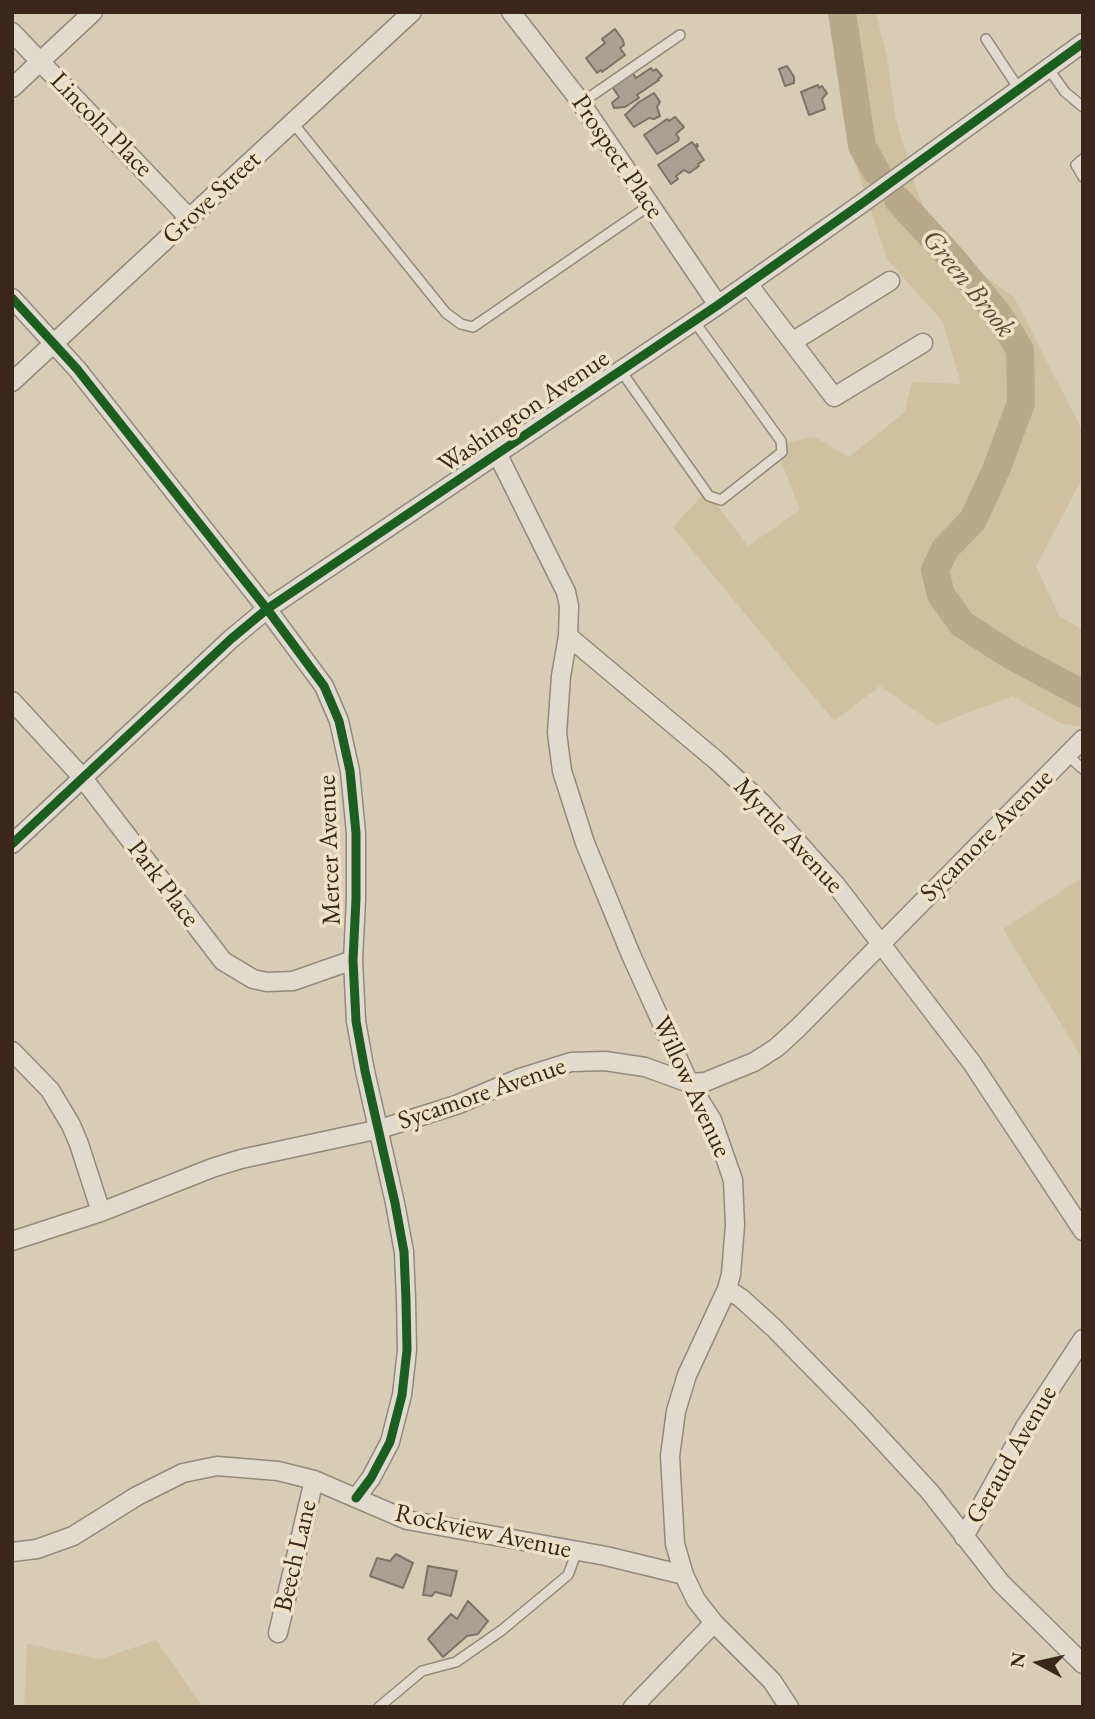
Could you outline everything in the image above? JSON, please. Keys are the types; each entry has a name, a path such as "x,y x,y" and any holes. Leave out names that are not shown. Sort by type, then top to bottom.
{"street":[{"path":"12,88 93,12"},
{"name":"Grove Street","path":"12,382 412,12"},
{"name":"Prospect Place","path":"511,12 581,103 718,305"},
{"name":"Lincoln Place","path":"12,32 190,219"},
{"name":"Washington Avenue","path":"12,844 267,609 718,305 1083,43"},
{"path":"792,342 890,281"},
{"path":"748,284 834,397 923,344"},
{"name":"Mercer Avenue","path":"12,298 77,369 267,609 324,686 339,721 350,771 356,833 356,1021 404,1252 407,1350 402,1395 390,1442 371,1478 356,1498"},
{"path":"498,455 566,592 569,606 568,636"},
{"name":"Myrtle Avenue","path":"568,636 717,761 762,803 836,885 972,1063 1083,1231"},
{"name":"Willow Avenue","path":"568,636 561,676 557,733 562,771 585,843 631,955 689,1083 712,1120 733,1180 735,1225 731,1274 727,1289 687,1375 676,1411 670,1456 675,1544 684,1574"},
{"name":"Park Place","path":"12,701 82,777 223,961 234,970 267,982 293,981 354,960"},
{"name":"Sycamore Avenue","path":"12,1241 101,1212 212,1168 241,1159 380,1129 456,1105 520,1078 571,1062 605,1061 645,1068 689,1083 705,1082 754,1062 776,1048 1083,739"},
{"path":"12,1051 50,1090 71,1125 101,1212"},
{"path":"727,1289 774,1328 860,1416 930,1492 1001,1583 1083,1664"},
{"name":"Geraud Avenue","path":"964,1537 1025,1427 1083,1339"},
{"name":"Rockview Avenue","path":"12,1552 37,1549 74,1536 137,1496 183,1473 216,1466 241,1466 314,1480 407,1521 577,1551 684,1574"},
{"name":"Beech Lane","path":"278,1633 314,1480"},
{"path":"684,1574 696,1600 714,1623 772,1681 789,1707"},
{"path":"633,1707 714,1623"}],"lane":[{"path":"581,103 680,35"},
{"path":"986,39 1018,89"},
{"path":"1048,68 1065,92 1083,107"},
{"path":"293,123 446,313 461,324 473,327 650,205"},
{"path":"1083,159 1076,165 1083,177"},
{"path":"621,371 709,496 721,500 782,452 781,441 694,321"},
{"path":"1067,755 1083,769"},
{"path":"379,1707 422,1671 456,1662 502,1630 568,1575 577,1551"}],"shaded area":[{"path":"828,12 876,12 887,57 896,120 919,197 935,228 989,279 1014,297 1083,432 1083,477 1036,566 1059,616 1083,630 1083,727 1062,724 1013,696 936,725 880,686 834,721 673,527 706,491 748,546 800,510 775,445 815,437 849,457 905,412 912,382 961,384 943,322 887,259 851,152"},
{"path":"1083,877 1083,1060 1003,929"},
{"path":"156,1640 203,1707 24,1707 27,1644 100,1659"}],"building":[{"path":"615,29 623,40 624,45 620,48 625,55 597,73 586,58 605,43 602,39"},
{"path":"787,66 794,77 794,83 785,86 779,69"},
{"path":"651,68 653,71 656,69 662,76 659,80 625,107 614,108 612,103 619,97 611,85 632,72 636,78"},
{"path":"818,85 827,93 822,99 825,109 809,115 801,92"},
{"path":"654,93 660,102 657,107 660,116 649,118 634,127 625,115"},
{"path":"675,117 684,127 676,134 678,141 657,154 644,135 667,119 669,121"},
{"path":"692,142 695,146 697,144 696,148 704,160 689,173 684,170 671,184 658,165"},
{"path":"396,1554 413,1563 403,1588 370,1576 377,1558 390,1561"},
{"path":"428,1566 457,1571 451,1596 435,1592 432,1596 423,1595"},
{"path":"468,1601 488,1621 478,1634 467,1636 443,1657 428,1639 451,1614 457,1619"}],"waterway":[{"name":"Green Brook","path":"842,12 862,146 876,171"},
{"name":"Green Brook","path":"898,200 998,314 1020,350 1021,403 996,470 973,520 945,549 935,570 941,595 962,624 1010,655 1083,694"}],"cycle path":[{"path":"12,844 231,639 267,609 718,305 1083,43"},
{"path":"12,298 77,369 267,609 324,686 339,721 350,771 356,833 353,960 356,1021 404,1252 406,1300 407,1350 402,1395 390,1442 371,1478 356,1498"}]}
